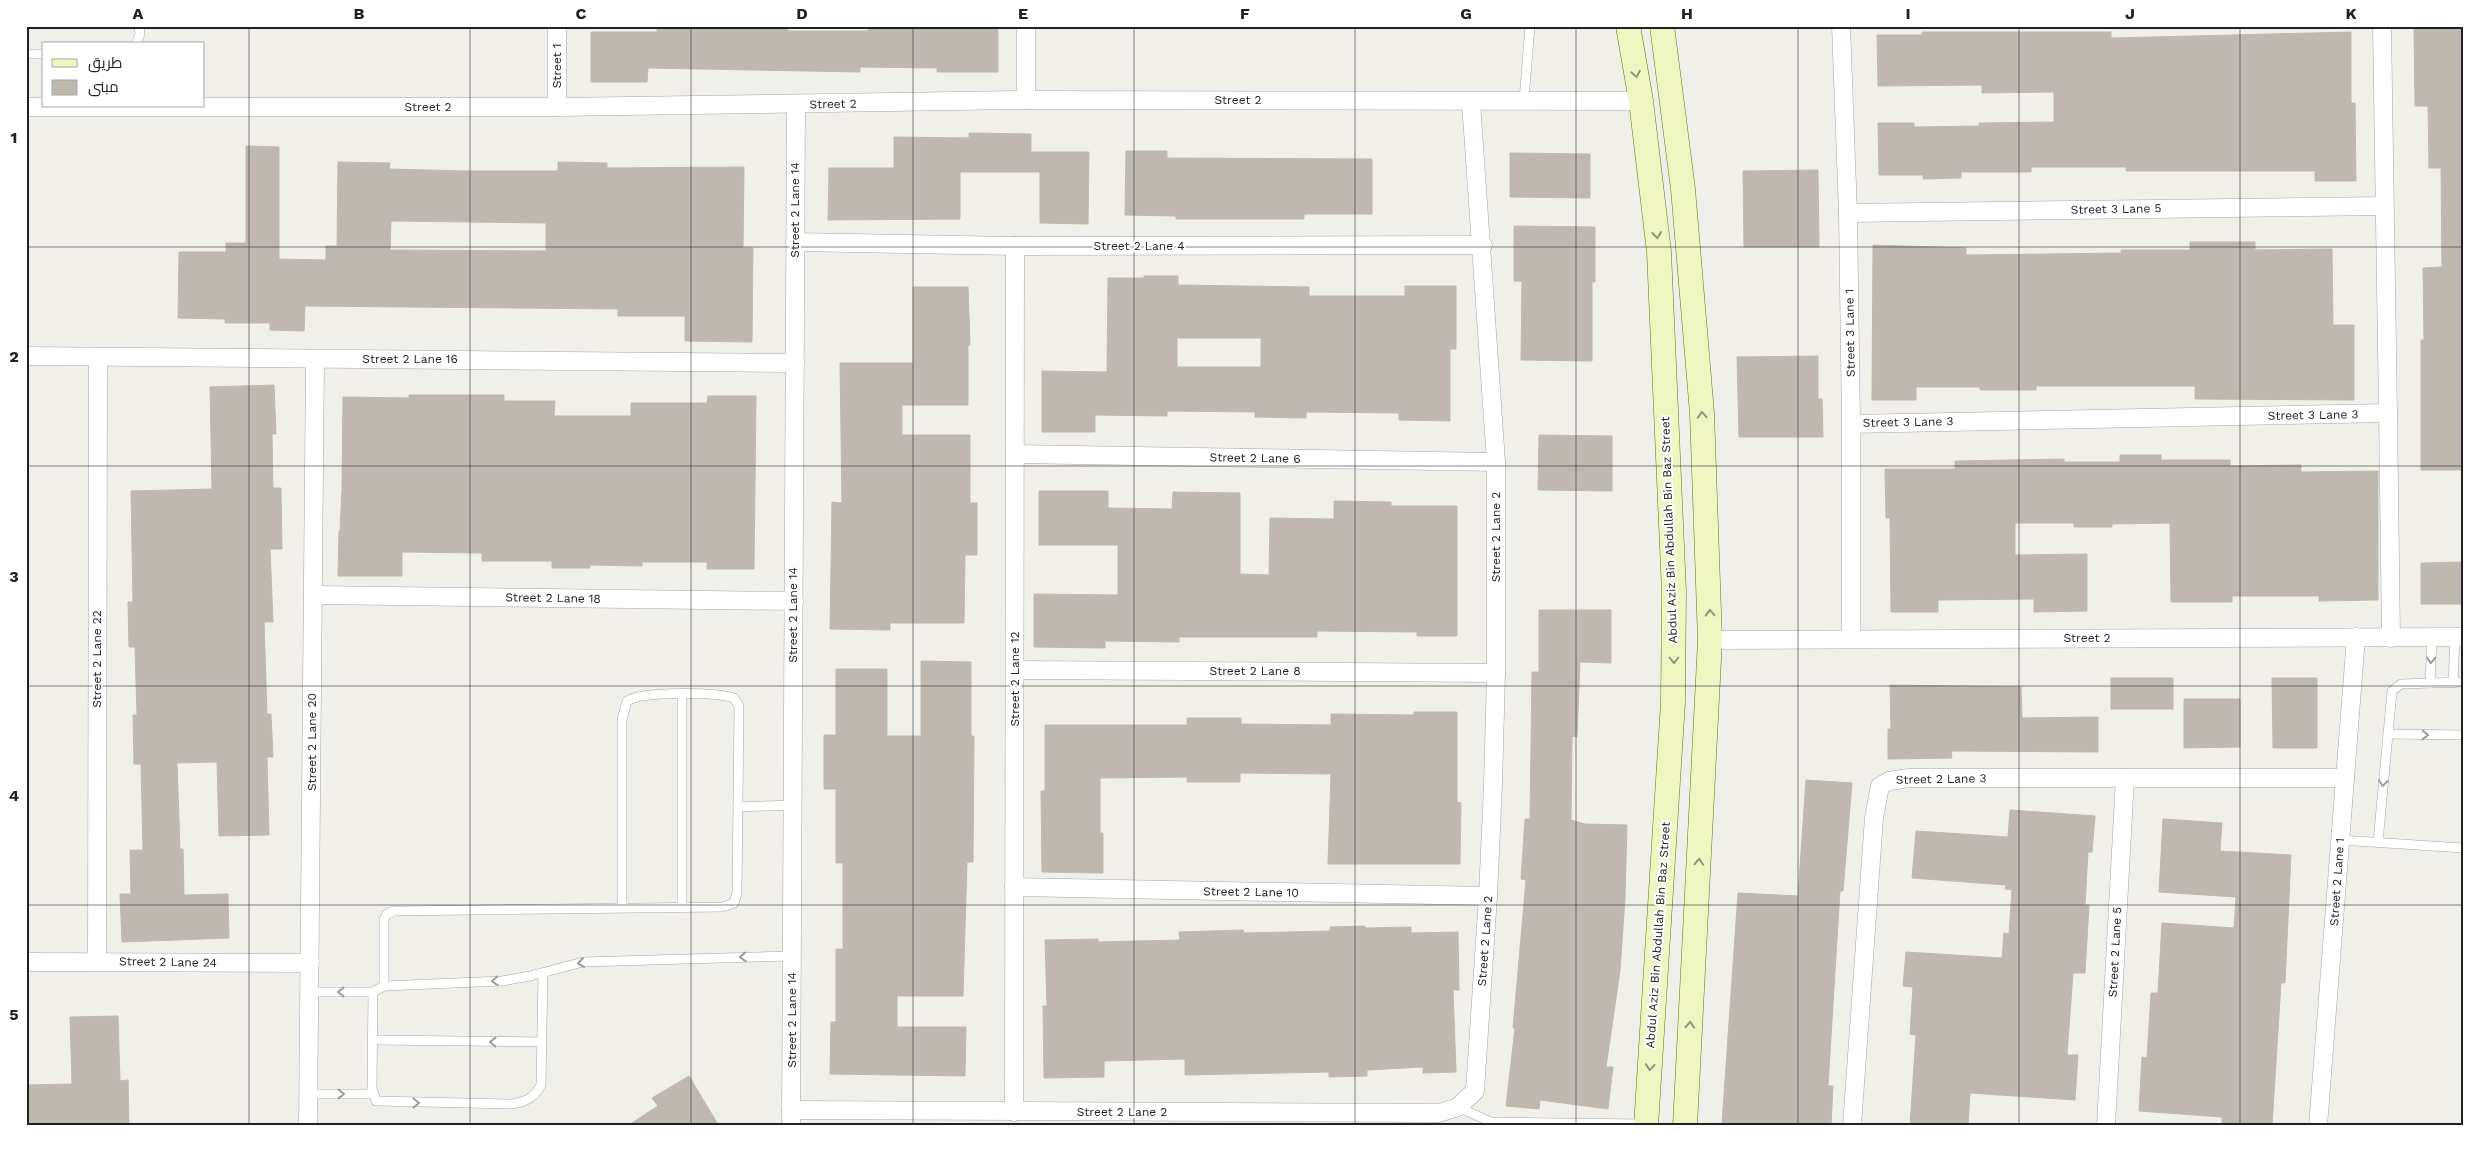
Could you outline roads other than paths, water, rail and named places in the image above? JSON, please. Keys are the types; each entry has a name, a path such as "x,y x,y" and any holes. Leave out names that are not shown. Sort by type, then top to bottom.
{"street":[{"name":"Street 1","path":"557,26 557,107"},
{"path":"1026,26 1026,100"},
{"name":"Abdul Aziz Bin Abdullah Bin Baz Street","path":"1628,26 1641,101 1659,252 1674,592 1673,702 1646,1125"},
{"path":"1662,26 1683,189 1704,446 1710,640 1685,1126"},
{"name":"Street 3 Lane 1","path":"1841,26 1848,213 1851,424 1851,639"},
{"path":"2382,26 2391,638"},
{"name":"Street 2","path":"205,107 796,105 1026,100 1641,101"},
{"name":"Street 2 Lane 2","path":"791,1118 1014,1112 1438,1113 1458,1107 1475,1091 1488,896 1496,673 1496,462 1472,102"},
{"name":"Street 2 Lane 14","path":"791,1118 796,105"},
{"name":"Street 2","path":"26,107 42,107"},
{"name":"Street 3 Lane 5","path":"1848,213 2384,206"},
{"name":"Street 2 Lane 4","path":"795,242 1015,246 1483,245"},
{"name":"Street 2 Lane 12","path":"1014,1112 1015,246"},
{"path":"1662,344 1672,364 1677,390 1678,432 1683,446 1690,450 1704,446"},
{"name":"Street 2 Lane 16","path":"26,356 794,363"},
{"name":"Street 2 Lane 22","path":"97,961 98,357"},
{"name":"Street 2 Lane 20","path":"308,1126 315,359"},
{"name":"Street 3 Lane 3","path":"1851,424 2388,413"},
{"name":"Street 2 Lane 6","path":"1015,454 1496,462"},
{"path":"1669,488 1681,484 1691,486 1696,493 1700,536 1706,552"},
{"name":"Street 2 Lane 18","path":"313,595 794,601"},
{"name":"Street 2","path":"1710,640 2459,637"},
{"name":"Street 2 Lane 1","path":"2318,1126 2356,638"},
{"name":"Street 2 Lane 8","path":"1014,670 1496,673"},
{"name":"Street 2 Lane 3","path":"1852,1126 1874,818 1880,786 1889,781 1909,778 2345,778"},
{"name":"Street 2 Lane 5","path":"2106,1126 2125,778"},
{"name":"Street 2 Lane 10","path":"1014,887 1488,896"},
{"name":"Street 2 Lane 24","path":"26,962 310,963"}],"lane":[{"path":"137,42 140,34 139,26"},
{"path":"1524,100 1530,26"},
{"path":"26,54 42,54"},
{"path":"2430,683 2432,637"},
{"path":"2378,842 2392,691 2401,684 2458,682 2459,637"},
{"path":"384,986 384,919 387,914 394,911 682,908 723,907 734,903 736,898 739,706 734,698 726,695 642,695 628,701 622,720 622,908"},
{"path":"682,695 682,908"},
{"path":"2388,734 2463,735"},
{"path":"738,806 793,805"},
{"path":"2340,840 2463,848"},
{"path":"310,992 373,992 384,986 502,981 543,973 583,962 792,956"},
{"path":"373,992 372,1094 376,1101 386,1103 513,1104 528,1101 536,1094 541,1085 543,973"},
{"path":"373,1040 542,1042"},
{"path":"309,1094 372,1094"},
{"path":"1458,1107 1491,1122 1646,1125"}]}
